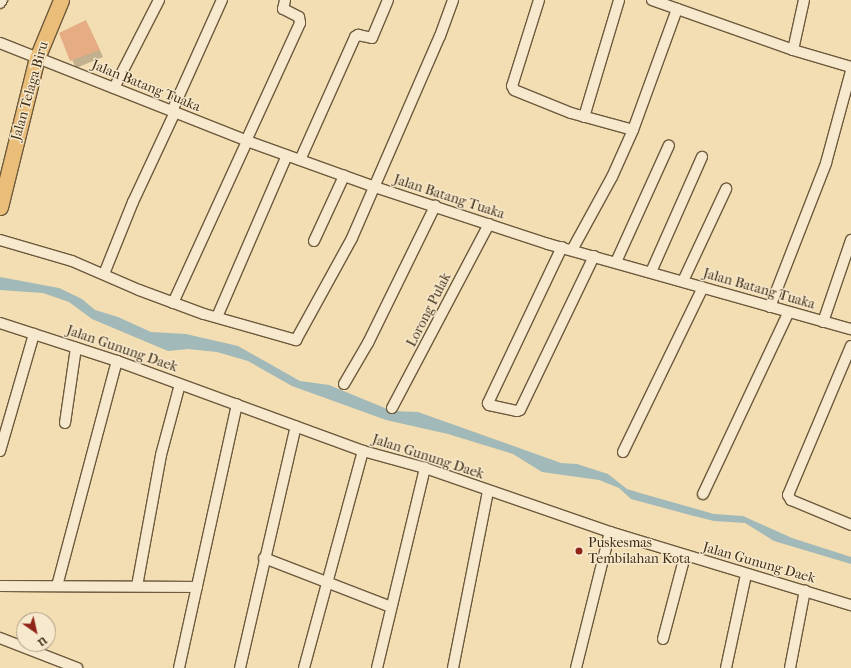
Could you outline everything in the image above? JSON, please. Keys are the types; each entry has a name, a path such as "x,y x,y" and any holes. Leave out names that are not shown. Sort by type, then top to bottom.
{"highway":[{"name":"Jalan Telaga Biru","path":"0,161 51,0"},
{"name":"Jalan Telaga Biru","path":"0,206 33,56 61,0"}],"street":[{"path":"114,88 159,0"},
{"path":"104,274 133,202 174,112 222,0"},
{"path":"173,303 300,23 299,17 283,9 285,0"},
{"path":"300,160 355,37 358,35 370,39 373,37 388,0"},
{"path":"0,240 72,261 173,303 296,340 352,238 440,36 453,0"},
{"path":"539,0 513,88 584,117 633,130"},
{"path":"584,117 619,0"},
{"path":"652,0 793,50 851,67"},
{"path":"793,50 804,0"},
{"path":"594,256 520,410 517,411 489,405 488,403 567,249 612,177 633,130 677,9"},
{"name":"Jalan Batang Tuaka","path":"0,42 247,141 375,187 567,249 683,281 788,313 851,329"},
{"path":"770,307 826,163 851,71"},
{"path":"616,262 668,145"},
{"path":"217,317 287,155"},
{"path":"651,272 702,157"},
{"path":"314,241 344,176"},
{"path":"683,281 726,189"},
{"path":"344,384 368,343 435,206"},
{"name":"Lorong Pulak","path":"392,408 489,224"},
{"path":"823,322 851,240"},
{"path":"623,452 703,287"},
{"path":"703,494 788,313"},
{"name":"Jalan Gunung Daek","path":"0,323 117,361 363,451 425,468 488,491 685,556 746,575 805,590 851,605"},
{"path":"0,451 34,334"},
{"path":"851,346 788,495 791,500 851,525"},
{"path":"65,423 76,348"},
{"path":"57,586 117,361"},
{"path":"136,586 161,455 180,384"},
{"path":"178,668 237,404"},
{"path":"240,668 264,558 296,426"},
{"path":"304,668 363,451"},
{"path":"377,668 425,468"},
{"path":"453,668 488,491"},
{"path":"576,668 610,532"},
{"path":"663,639 685,556"},
{"path":"264,558 392,607"},
{"path":"726,668 746,575"},
{"path":"0,586 197,587"},
{"path":"790,668 805,590"},
{"path":"0,638 77,668"}],"water":[{"path":"0,277 59,288 82,299 95,310 118,317 151,332 186,334 238,346 300,381 329,385 392,411 418,412 561,463 577,464 608,474 627,489 714,514 743,516 792,538 851,557 851,564 774,541 745,523 714,521 631,499 619,488 599,480 542,472 513,454 448,434 386,420 292,386 248,361 217,352 188,349 168,351 92,319 69,302 43,293 0,290"}],"building":[{"path":"86,20 100,50 70,61 59,33"}],"place":[{"name":"Puskesmas Tembilahan Kota","path":"579,551"}]}
